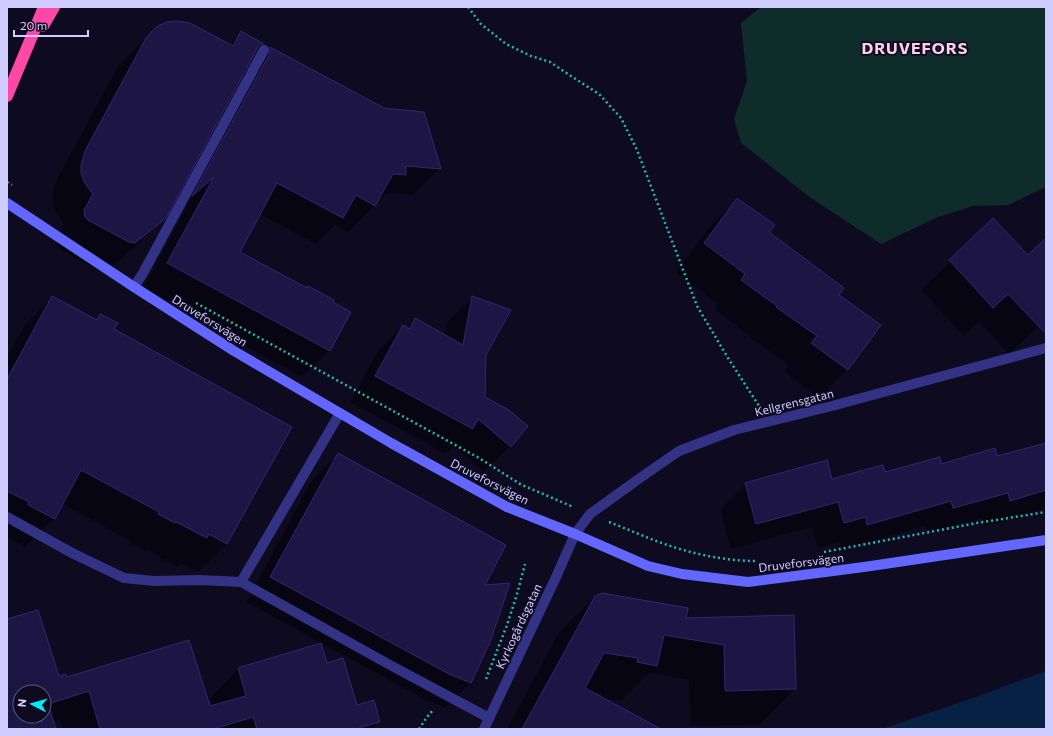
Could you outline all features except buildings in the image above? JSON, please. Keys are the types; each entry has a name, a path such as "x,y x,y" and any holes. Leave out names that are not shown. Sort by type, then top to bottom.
{"highway":[{"path":"7,96 44,7"},
{"path":"17,72 54,7"}],"street":[{"path":"134,287 264,50"},
{"name":"Druveforsvägen","path":"7,203 234,351 340,413 507,507 575,534 648,566 682,574 748,582 864,567 1046,540"},
{"name":"Kellgrensgatan","path":"575,534 590,514 679,451 734,430 832,406 1046,348"},
{"path":"241,582 340,413"},
{"path":"7,518 74,554 124,578 154,581 200,580 241,582 390,666 489,718"},
{"name":"Kyrkogårdsgatan","path":"484,729 575,534"}],"path":[{"path":"468,7 481,24 506,44 531,56 550,62 599,94 621,118 637,150 697,306 728,358 769,421"},
{"path":"7,182 16,188"},
{"path":"190,300 479,458 520,484 657,541 687,551 716,557 758,562"},
{"path":"819,553 977,523 1046,512"},
{"path":"486,680 508,625 525,564"},
{"path":"419,729 426,717 436,706"}],"green space":[{"path":"761,7 1046,7 1046,187 1008,205 973,206 938,217 881,244 811,198 741,143 734,119 747,81 741,23"}],"water":[{"path":"1046,671 1046,729 882,729 973,698"}],"district":[{"name":"DRUVEFORS","path":"915,47"}]}
